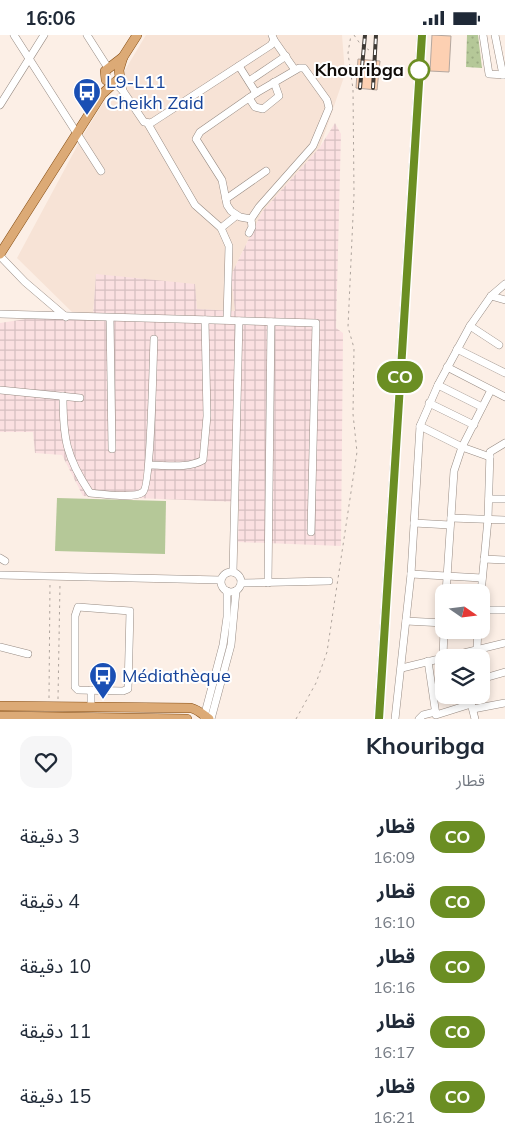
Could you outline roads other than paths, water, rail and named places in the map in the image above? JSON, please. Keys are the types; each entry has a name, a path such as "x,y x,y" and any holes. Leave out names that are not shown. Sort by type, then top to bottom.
{"main road":[{"path":"0,255 137,35"},
{"path":"0,705 171,707 196,709 205,718"},
{"path":"91,706 91,716"},
{"path":"171,707 171,717"},
{"path":"0,715 171,717 187,719"}],"street":[{"path":"14,35 76,135 101,171"},
{"path":"0,105 44,35"},
{"path":"87,35 122,91 144,122 148,124 195,205 221,228 229,246 227,319"},
{"path":"483,35 489,74 504,75 496,35"},
{"path":"148,124 271,45 272,37"},
{"path":"272,37 295,70"},
{"path":"249,81 286,56"},
{"path":"239,66 256,93"},
{"path":"249,233 252,227 251,219 259,207 313,146 329,108 327,100 306,70 301,68 256,93 200,132 196,139 222,179 227,205 236,216 251,219"},
{"path":"249,98 259,109 263,109 277,100 279,94 274,82"},
{"path":"226,199 266,171"},
{"path":"221,228 236,216"},
{"path":"0,255 25,282 66,317"},
{"path":"396,718 411,574 420,426 438,385 470,327 491,296 505,284"},
{"path":"491,296 505,300"},
{"path":"1,313 66,317 316,323 310,532"},
{"path":"110,318 112,449"},
{"path":"149,465 186,465 196,464 203,460 207,416 204,320"},
{"path":"233,571 239,321"},
{"path":"268,583 271,322"},
{"path":"470,327 499,345"},
{"path":"63,396 63,433 67,450 90,493 134,495 142,493 146,488 149,465 154,339"},
{"path":"457,349 505,373"},
{"path":"448,367 505,397"},
{"path":"438,385 482,407"},
{"path":"0,390 80,398"},
{"path":"446,584 454,471 462,447 491,390"},
{"path":"429,403 474,425"},
{"path":"420,426 462,447 490,457"},
{"path":"482,584 488,519 490,457 492,449 505,443"},
{"path":"489,499 505,499"},
{"path":"414,523 488,519 505,520"},
{"path":"484,559 505,560"},
{"path":"236,591 227,591 222,587 221,580 226,573 233,571 238,574 241,583"},
{"path":"411,574 482,578"},
{"path":"0,575 221,580"},
{"path":"241,583 329,581"},
{"path":"205,718 231,645 236,591 241,583"},
{"path":"205,718 223,645 227,617 227,591"},
{"path":"80,607 130,611 128,689 123,691 91,690 78,690 74,684 76,611 80,607"},
{"path":"490,610 505,610"},
{"path":"406,621 435,623"},
{"path":"478,639 477,648 505,643"},
{"path":"0,647 28,654"},
{"path":"402,668 435,659"},
{"path":"428,661 436,715 472,707 505,703"},
{"path":"490,676 505,671"},
{"path":"91,690 91,706"},
{"path":"471,704 475,719"},
{"path":"419,719 423,715 436,712"}],"railway":[{"path":"360,88 365,35"},
{"path":"373,88 376,35"},
{"path":"376,719 419,35"}],"train":[{"name":"CO","path":"379,719 422,35"}],"place":[{"name":"Khouribga","path":"419,70"},
{"name":"L9-L11 Cheikh Zaid","path":"87,116"},
{"name":"Médiathèque","path":"103,700"}]}
